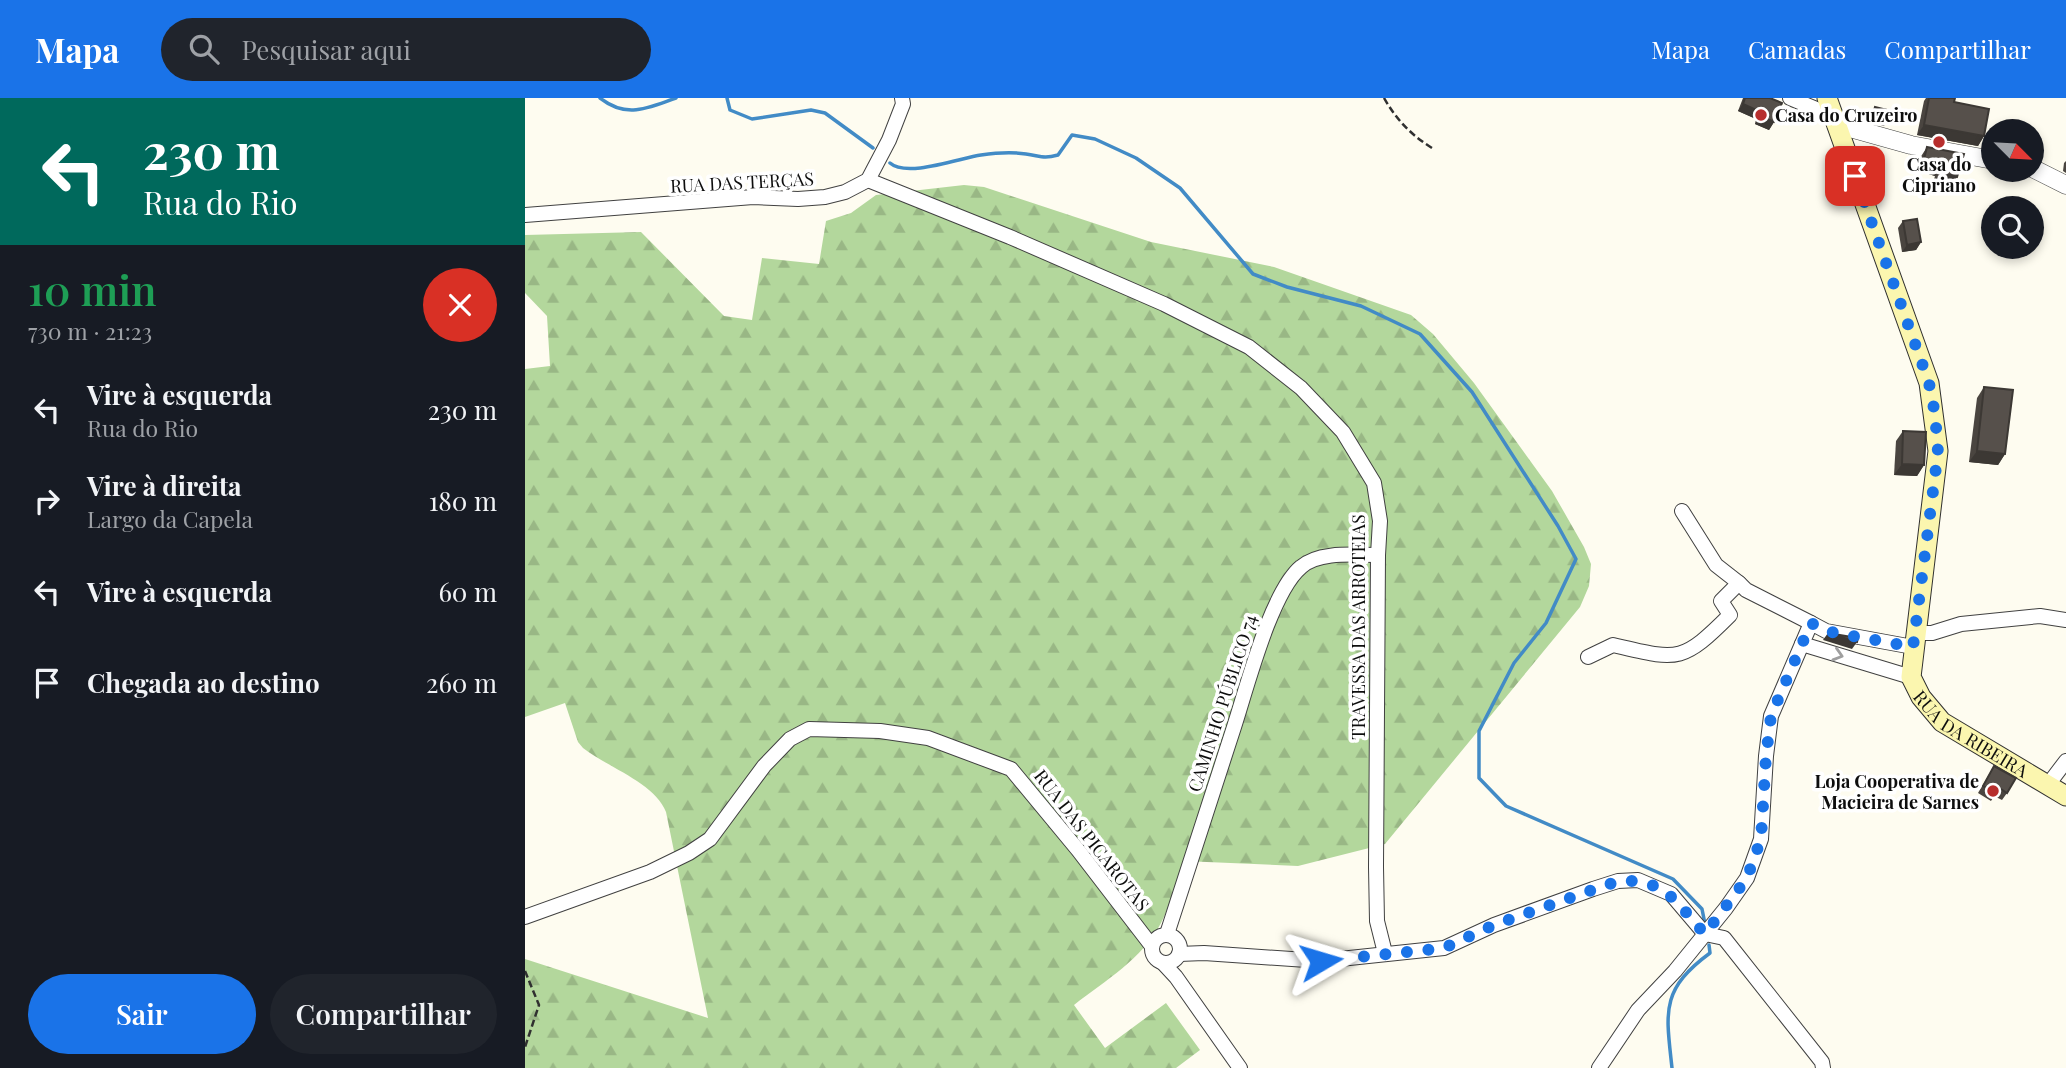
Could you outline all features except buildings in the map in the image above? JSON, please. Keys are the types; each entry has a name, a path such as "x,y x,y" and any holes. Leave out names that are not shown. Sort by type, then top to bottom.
{"main road":[{"name":"RUA DA RIBEIRA","path":"1827,108 1929,383 1935,414 1938,452 1910,677 1921,697 1942,722 2066,796"}],"street":[{"path":"868,180 889,141 903,104 902,98"},
{"path":"1790,98 1827,108 1911,145 1981,158"},
{"path":"2044,174 2066,185"},
{"name":"RUA DAS TERÇAS","path":"525,215 754,197 825,197 845,192 868,180"},
{"name":"TRAVESSA DAS ARROTEIAS","path":"868,180 1010,237 1141,294 1248,347 1301,388 1343,432 1374,483 1380,521 1376,881 1377,921 1385,953"},
{"path":"1682,512 1716,565 1746,590 1826,631 1915,640 1961,624 2040,616 2066,620"},
{"name":"CAMINHO PÚBLICO 74","path":"1167,934 1254,666 1276,603 1287,582 1302,565 1323,557 1378,555"},
{"path":"1588,657 1613,645 1658,656 1682,654 1701,644 1730,615 1721,601 1739,583"},
{"path":"1599,1068 1638,1010 1675,971 1747,878 1761,839 1771,716 1811,623"},
{"path":"1802,645 1910,677"},
{"name":"RUA DAS PICAROTAS","path":"525,917 650,872 689,853 710,839 764,766 790,739 809,729 880,731 928,738 1011,769 1078,850 1151,946"},
{"path":"2047,786 2066,761"},
{"path":"1179,954 1204,953 1321,961 1444,948 1494,925 1618,881 1638,880 1671,894 1705,934 1724,938 1822,1062 1823,1068"},
{"path":"1163,963 1174,961 1179,954 1178,942 1167,934 1157,937 1151,946 1153,957 1163,963 1240,1068"}],"path":[{"path":"1384,98 1393,113 1416,138 1431,148"},
{"path":"525,971 539,1005 525,1047"}],"green space":[{"path":"964,185 984,187 1151,242 1274,267 1411,315 1433,334 1474,383 1552,491 1591,564 1589,586 1580,607 1385,844 1298,866 1183,861 1168,908 1153,936 1134,958 1074,1005 1105,1048 1166,1003 1200,1050 1176,1068 525,1068 525,959 708,1018 666,812 660,802 641,784 583,748 578,742 565,703 525,717 525,369 550,366 547,316 525,293 525,235 641,232 724,316 752,320 762,258 819,264 826,221 851,213 876,195"}],"waterway":[{"path":"600,98 628,110 646,108 676,98"},
{"path":"727,98 730,110 752,119 811,110 825,113 873,148"},
{"path":"890,163 898,167 921,168 992,154 1015,153 1049,157 1058,155 1072,135 1095,139 1136,158 1180,188 1253,274 1287,287 1361,306 1420,334 1472,392 1558,526 1576,559 1546,623 1514,663 1479,731 1479,778 1506,806 1673,879 1702,909 1705,924"},
{"path":"1672,1068 1668,1032 1670,1003 1682,979 1710,953 1709,945"}],"place":[{"name":"Casa do Cruzeiro","path":"1761,115"},
{"name":"Casa do Cipriano","path":"1939,142"},
{"name":"Loja Cooperativa de Macieira de Sarnes","path":"1993,791"}],"route":[{"path":"1321,961 1444,948 1494,925 1618,881 1638,880 1671,894 1705,934 1747,878 1761,839 1771,716 1811,623 1826,631 1913,647 1937,463 1935,414 1929,383 1855,176"}]}
